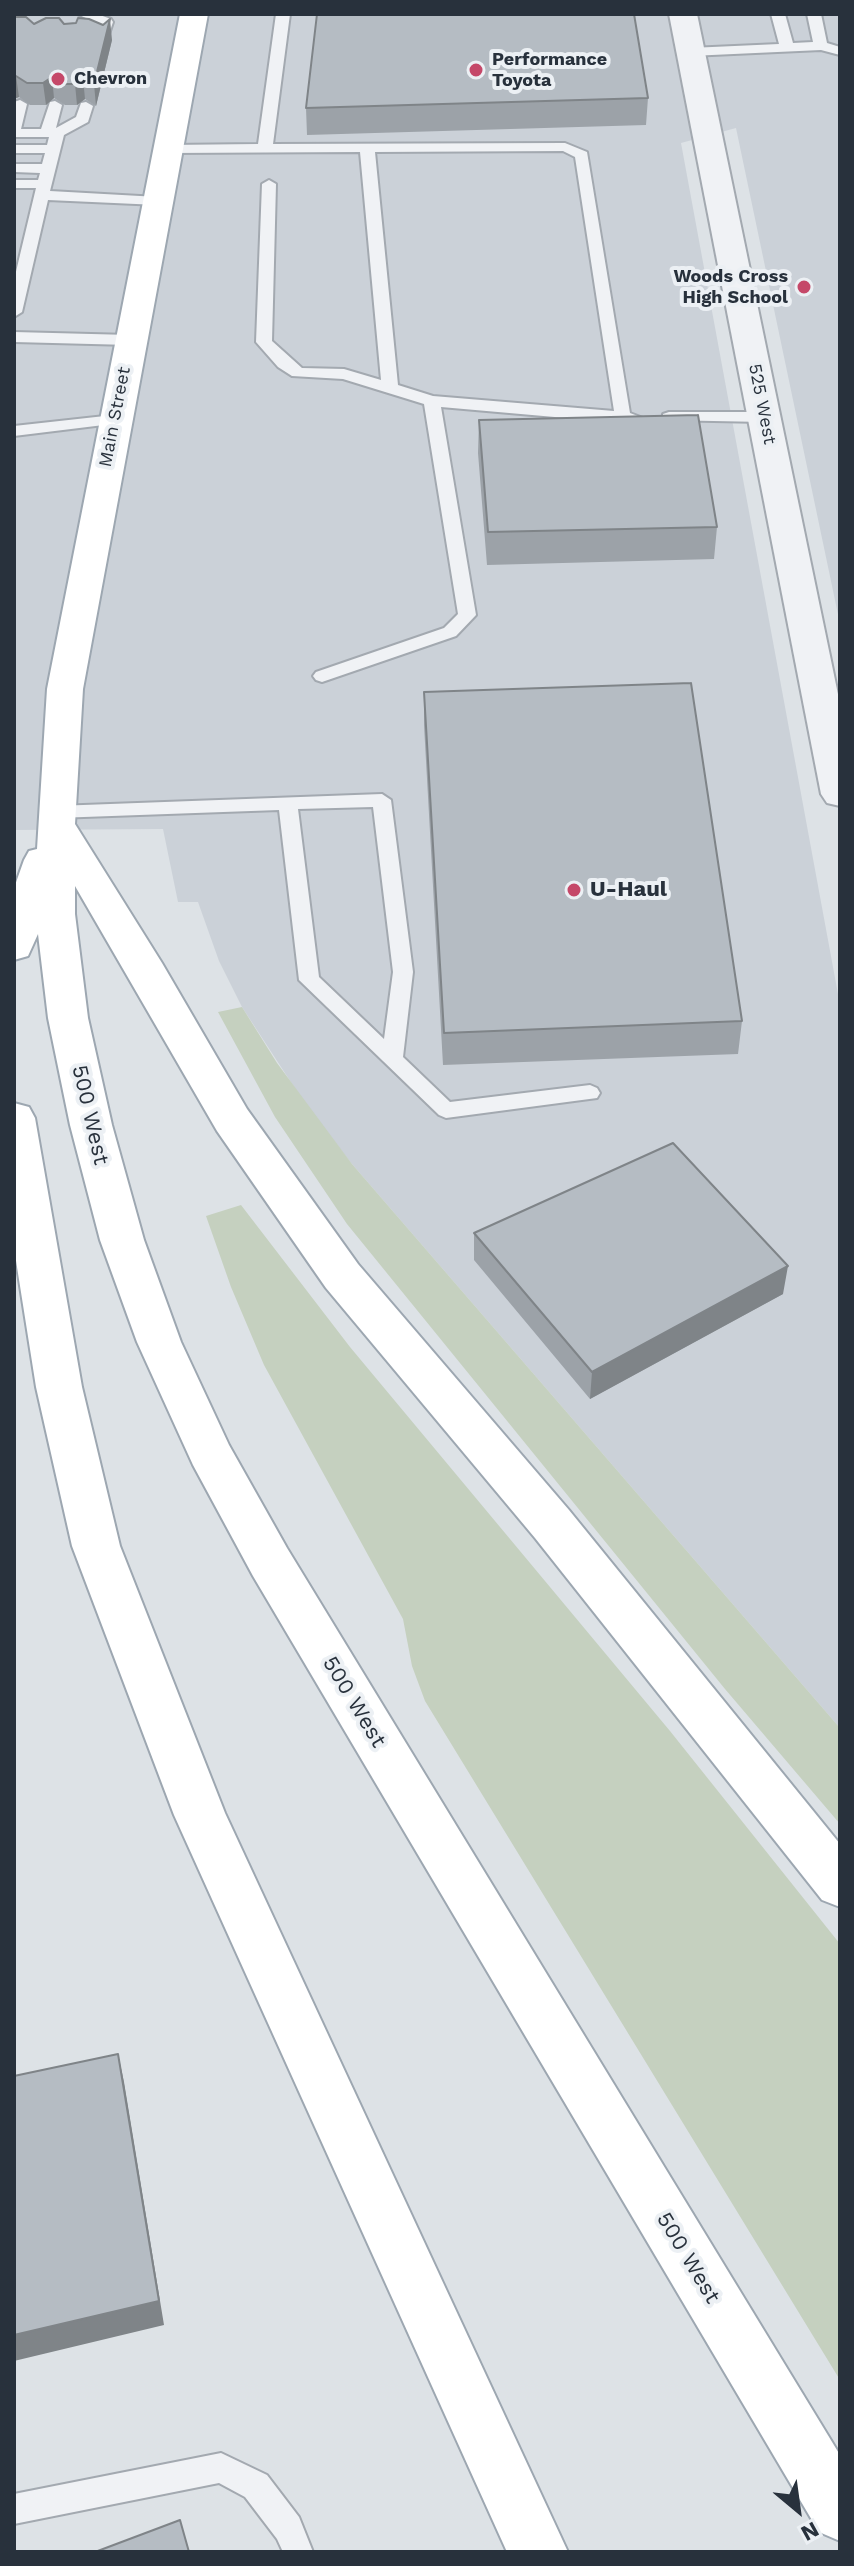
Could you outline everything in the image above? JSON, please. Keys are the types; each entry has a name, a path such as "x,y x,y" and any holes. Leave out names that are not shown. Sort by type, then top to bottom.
{"main road":[{"name":"Main Street","path":"56,818 70,658 194,14"},
{"path":"14,946 56,818"},
{"path":"56,818 232,1120 342,1276 552,1524 840,1883"},
{"name":"500 West","path":"56,818 55,914 68,1018 91,1125 122,1240 159,1342 209,1452 270,1562 840,2511"},
{"path":"14,1118 59,1387 96,1546 200,1815 538,2552"}],"street":[{"name":"525 West","path":"683,14 840,794"}],"lane":[{"path":"84,14 106,22 101,40"},
{"path":"265,149 283,14"},
{"path":"778,14 787,47"},
{"path":"814,14 821,46"},
{"path":"690,52 821,46 840,51"},
{"path":"20,104 14,131 52,139"},
{"path":"14,311 45,183 55,105"},
{"path":"14,149 52,139 83,119 86,106"},
{"path":"168,149 565,147 582,155 623,418"},
{"path":"367,148 390,388"},
{"path":"14,168 45,183"},
{"path":"14,184 45,183 158,201"},
{"path":"269,184 264,342 284,364 298,373 344,374 432,401 623,418 764,417"},
{"path":"14,243 31,243"},
{"path":"14,337 130,340"},
{"path":"322,676 450,632 467,615 432,401"},
{"path":"14,431 114,420"},
{"path":"56,818 382,800 403,972 392,1059"},
{"path":"288,804 309,980 446,1110 590,1093"},
{"path":"14,2509 221,2468 256,2486 288,2528 298,2552"}],"shaded area":[{"path":"14,14 840,14 840,624 736,128 681,143 840,1005 840,1728 311,1113 242,1007 219,961 198,902 178,902 163,829 14,830"}],"green space":[{"path":"242,1007 277,1063 352,1164 840,1728 840,1824 725,1689 347,1224 275,1117 218,1012"},
{"path":"241,1205 350,1347 670,1731 840,1944 840,2380 425,1701 412,1666 403,1619 264,1365 231,1287 206,1216"}],"building":[{"name":"Chevron","path":"14,14 17,14 16,17 26,17 34,24 46,18 59,18 64,24 76,23 78,18 103,25 110,19 94,84 83,78 75,84 63,84 52,77 43,83 27,83 14,77"},
{"name":"Performance Toyota","path":"317,14 634,14 648,98 306,108"},
{"path":"698,415 717,527 488,532 479,420"},
{"name":"U-Haul","path":"691,683 742,1021 444,1033 424,692"},
{"path":"673,1143 788,1266 592,1372 474,1233"},
{"path":"118,2054 159,2301 14,2335 14,2076"},
{"path":"180,2520 189,2552 95,2552"}],"place":[{"name":"Performance Toyota","path":"476,70"},
{"name":"Chevron","path":"58,79"},
{"name":"Woods Cross High School","path":"804,287"},
{"name":"U-Haul","path":"574,890"}]}
